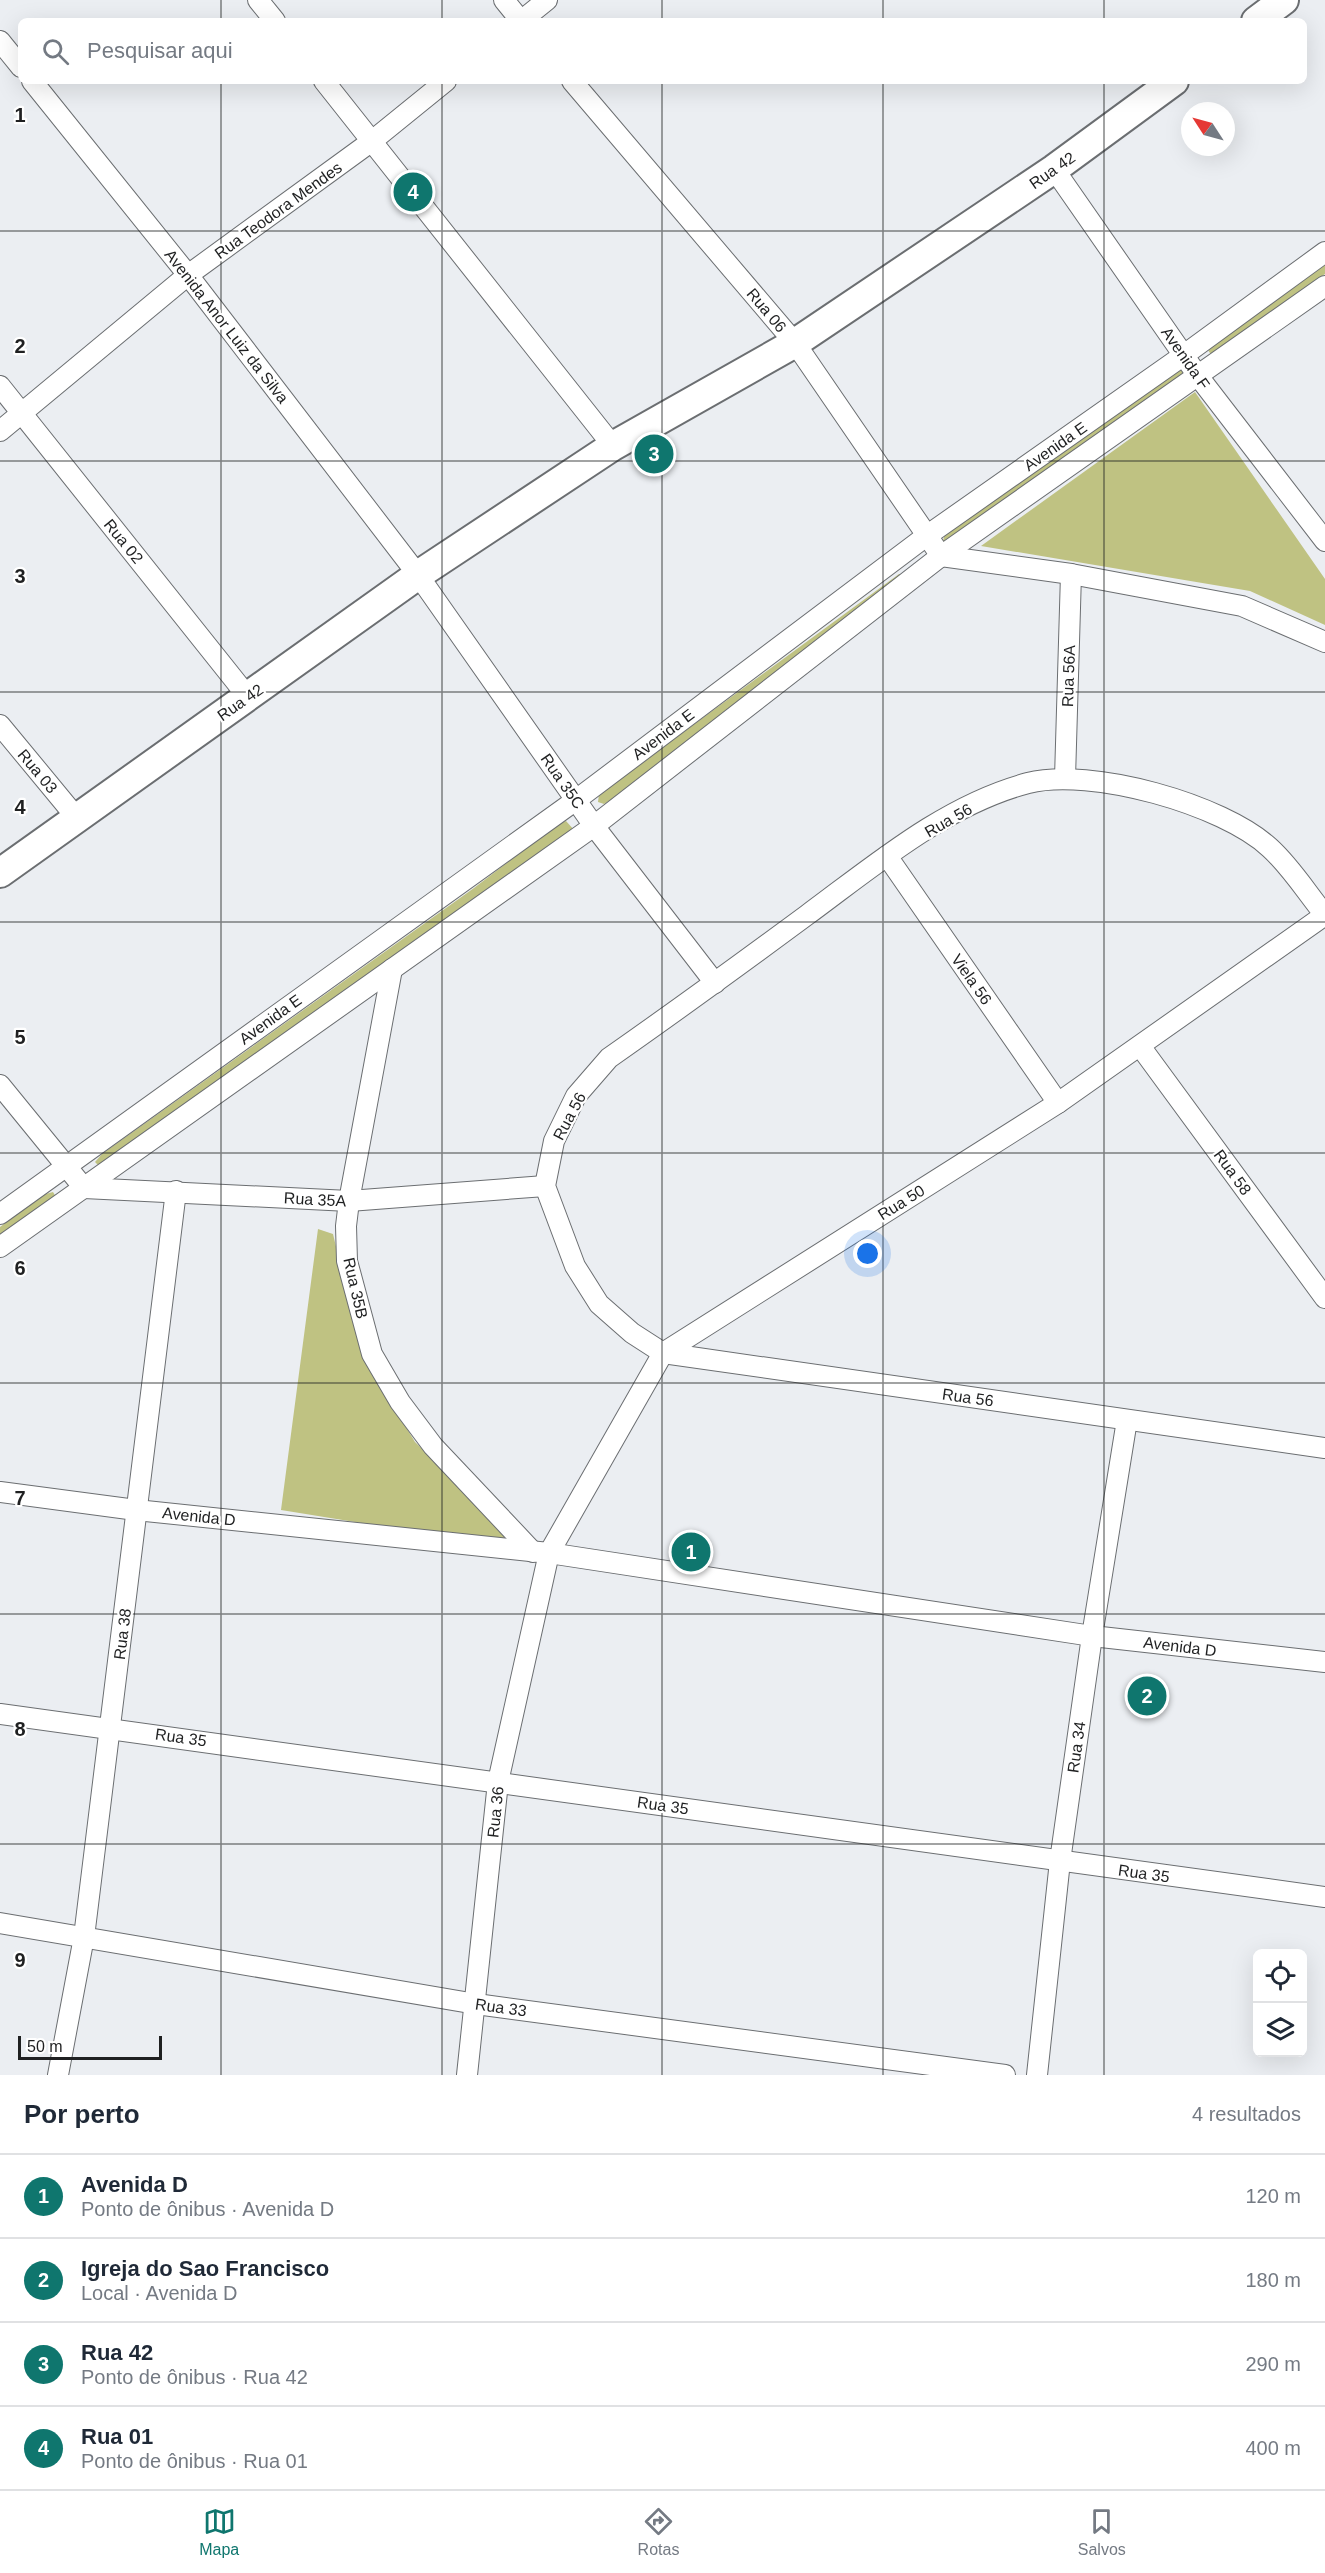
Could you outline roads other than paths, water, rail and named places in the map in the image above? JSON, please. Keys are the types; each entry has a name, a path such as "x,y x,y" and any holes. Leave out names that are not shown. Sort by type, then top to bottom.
{"street":[{"path":"258,0 273,18"},
{"path":"504,0 519,18"},
{"path":"525,18 547,0"},
{"path":"1260,18 1284,0"},
{"path":"0,41 18,63"},
{"name":"Avenida Anor Luiz da Silva","path":"34,84 188,275 418,575"},
{"path":"326,84 613,446"},
{"name":"Rua Teodora Mendes","path":"0,431 188,275 372,141 443,84"},
{"name":"Rua 06","path":"575,84 795,343 940,556"},
{"name":"Rua 42","path":"0,873 418,575 613,446 795,343 1054,170 1170,84"},
{"name":"Avenida F","path":"1054,170 1198,376 1324,538"},
{"name":"Avenida E","path":"0,1214 576,800 925,537 1184,355 1325,252"},
{"name":"Avenida E","path":"0,1247 594,826 940,556 1325,286"},
{"name":"Rua 02","path":"0,386 248,697"},
{"path":"940,556 1071,574 1242,606 1325,642"},
{"name":"Rua 56A","path":"1065,778 1071,574"},
{"name":"Rua 35C","path":"418,575 594,826 715,983"},
{"name":"Rua 03","path":"0,725 76,817"},
{"name":"Rua 56","path":"1325,915 1270,848 1216,814 1155,792 1065,778 1028,783 967,806 887,856 609,1058 576,1096 554,1141 545,1186 575,1266 599,1304 632,1333 663,1353 1325,1448"},
{"name":"Viela 56","path":"887,856 1058,1102"},
{"name":"Rua 50","path":"541,1553 663,1353 1058,1102 1325,915"},
{"name":"Rua 35B","path":"392,969 348,1201 347,1261 372,1354 400,1402 433,1446 541,1553"},
{"name":"Rua 58","path":"1140,1046 1325,1298"},
{"path":"0,1085 84,1188"},
{"name":"Rua 35A","path":"84,1188 348,1201 545,1186"},
{"name":"Rua 38","path":"58,2075 84,1937 176,1191"},
{"name":"Rua 34","path":"1037,2075 1060,1861 1092,1635 1127,1420"},
{"name":"Avenida D","path":"0,1492 136,1510 541,1553 1092,1635 1325,1662"},
{"name":"Rua 36","path":"467,2075 498,1782 541,1553"},
{"name":"Rua 35","path":"0,1714 111,1727 1325,1897"},
{"name":"Rua 33","path":"0,1923 476,2004 1005,2075"}],"place":[{"name":"Rua 01","path":"413,192"},
{"name":"Rua 42","path":"654,454"},
{"name":"Avenida D","path":"691,1552"},
{"name":"Igreja do Sao Francisco","path":"1147,1696"}]}
